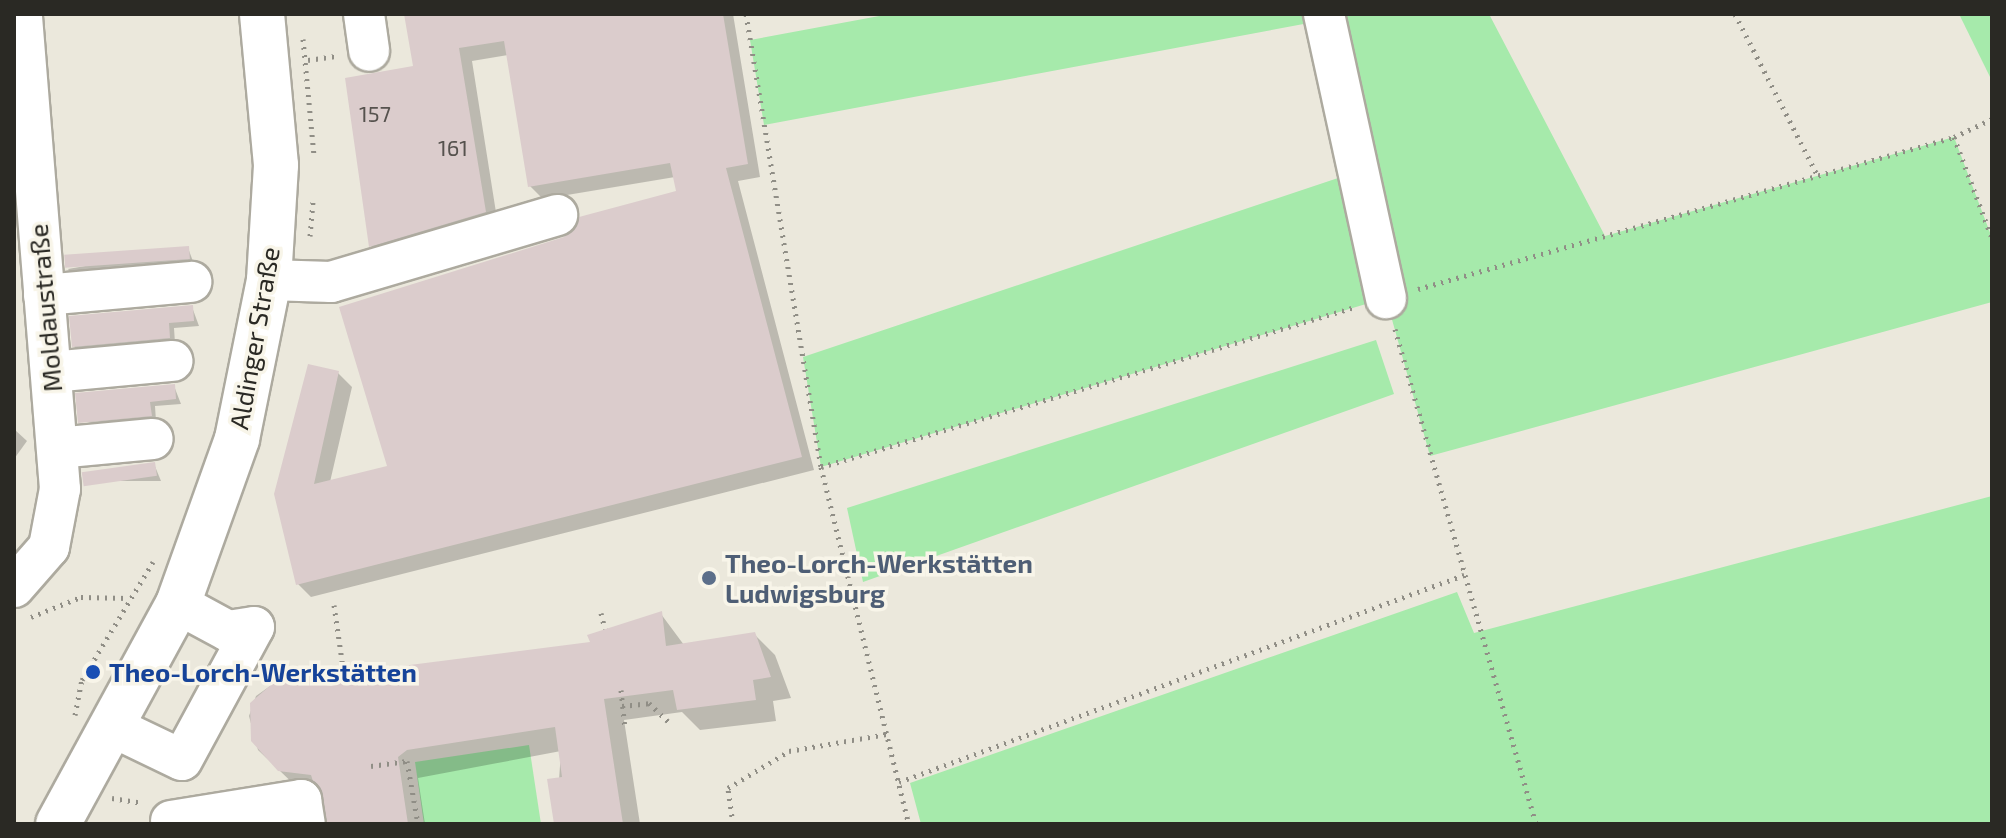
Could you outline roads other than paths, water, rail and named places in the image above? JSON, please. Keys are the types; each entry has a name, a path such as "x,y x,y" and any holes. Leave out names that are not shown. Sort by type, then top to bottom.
{"main road":[{"name":"Aldinger Straße","path":"58,824 92,730 178,604 231,464 269,280 276,165 262,14"}],"street":[{"name":"Moldaustraße","path":"19,603 49,547 60,489 22,14"},
{"path":"1324,14 1386,298"},
{"path":"269,280 331,282 557,215"},
{"path":"44,295 191,282"},
{"path":"51,372 173,361"},
{"path":"57,448 153,439"},
{"path":"178,604 228,631 254,627 182,760 171,822 301,800 305,824"},
{"path":"92,730 182,760"}],"place":[{"name":"Theo-Lorch-Werkstätten Ludwigsburg","path":"709,578"},
{"name":"Theo-Lorch-Werkstätten","path":"93,672"}]}
